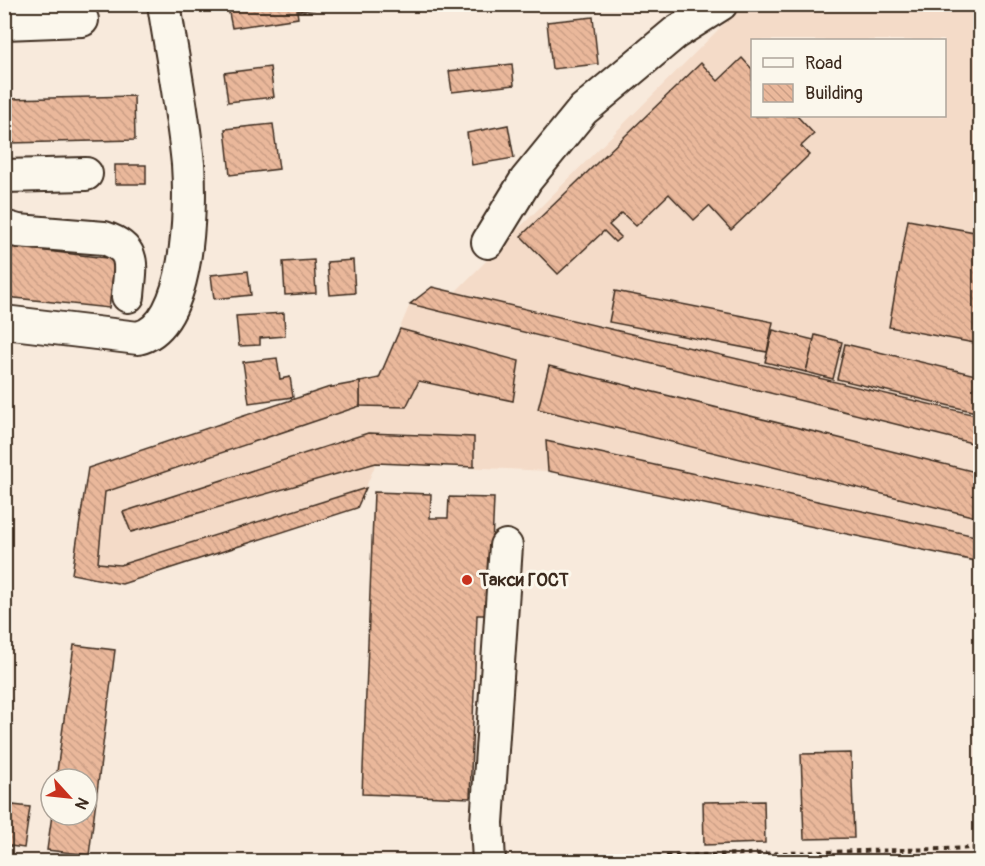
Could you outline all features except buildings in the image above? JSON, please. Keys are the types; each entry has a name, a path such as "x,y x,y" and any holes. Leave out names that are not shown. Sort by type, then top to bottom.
{"street":[{"path":"4,322 138,338 156,330 172,305 188,232 188,165 164,4"},
{"path":"488,242 526,180 583,110 675,33 721,4"},
{"path":"4,23 82,20"},
{"path":"4,176 86,174"},
{"path":"4,227 18,231 104,238 115,241 125,248 131,258 128,296"},
{"path":"489,861 487,823 506,546"}],"path":[{"path":"489,861 981,848"}],"shaded area":[{"path":"743,5 980,5 980,414 902,397 980,416 980,561 548,471 376,463 357,508 122,584 72,574 88,468 327,388 379,378 410,304 432,287 455,292"}],"place":[{"name":"Такси ГОСТ","path":"467,580"}]}
